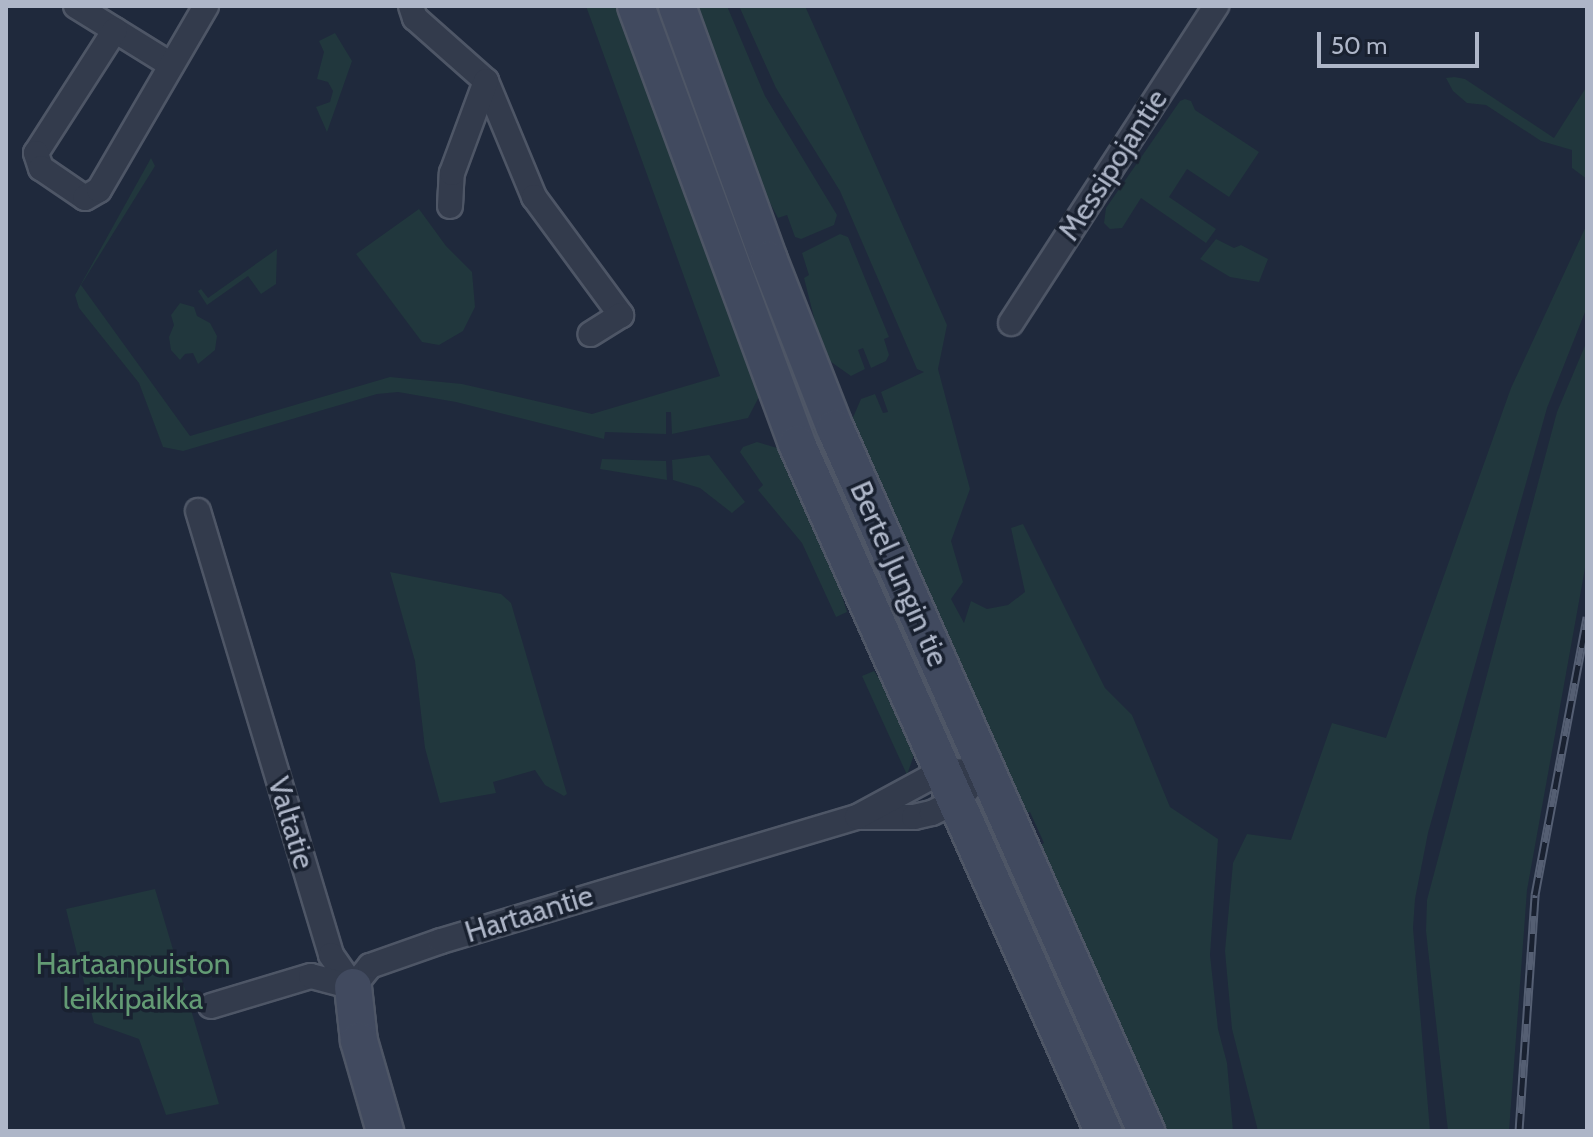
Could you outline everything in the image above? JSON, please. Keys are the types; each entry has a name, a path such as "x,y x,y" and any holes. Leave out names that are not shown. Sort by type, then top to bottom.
{"main road":[{"name":"Bertel Jungin tie","path":"636,6 797,444 1103,1131"},
{"name":"Bertel Jungin tie","path":"677,6 835,428 1146,1131"},
{"name":"Valtatie","path":"353,987 359,1041 385,1131"}],"street":[{"path":"76,6 171,65"},
{"path":"115,30 36,153 41,168 64,187 85,198 99,190 206,6"},
{"path":"411,6 415,18 486,81 534,197 621,315 590,334"},
{"name":"Messipojantie","path":"1011,323 1216,6"},
{"path":"450,206 452,173 486,81"},
{"name":"Valtatie","path":"198,511 331,955 353,987"},
{"name":"Hartaantie","path":"353,987 370,966 441,941 857,817 986,772"},
{"name":"Hartaantie","path":"857,817 914,817 949,786"},
{"path":"211,1006 311,976 353,987"}],"green space":[{"path":"586,6 624,6 713,261 710,263 761,393 748,418 672,434 671,412 666,412 666,434 605,432 604,439 456,402 398,392 377,394 183,451 163,447 139,383 79,308 75,295 151,158 155,166 81,285 190,436 390,377 462,384 592,414 720,376"},
{"path":"694,6 727,6 765,96 837,215 834,225 801,239 795,237 787,215 778,218 746,158"},
{"path":"739,6 805,6 947,325 938,369 970,489 951,541 963,582 951,599 964,623 971,601 987,609 1008,605 1025,592 1011,528 1023,524 1105,688 1132,715 1170,807 1218,839 1210,955 1218,1029 1227,1063 1233,1131 1163,1131 1036,847 1044,843 1030,812 1022,815 851,422 861,399 875,394 883,413 888,412 881,392 924,372 917,369 840,191 776,88"},
{"path":"335,33 352,61 327,132 316,107 330,102 333,91 328,82 317,79 324,52 319,41"},
{"path":"1446,78 1465,79 1554,138 1587,86 1587,179 1572,168 1572,150 1541,141 1486,105 1467,103 1453,91"},
{"path":"1180,101 1191,101 1195,110 1259,152 1229,197 1187,169 1169,197 1216,229 1206,243 1141,198 1122,228 1110,229 1104,223 1106,208"},
{"path":"419,209 446,246 472,272 475,307 463,331 439,345 422,342 356,254"},
{"path":"1587,224 1587,307 1547,408 1428,833 1415,899 1413,928 1430,1131 1258,1131 1232,1029 1225,951 1233,863 1247,834 1291,840 1332,723 1386,738 1511,388"},
{"path":"840,234 848,237 889,337 884,339 889,355 886,361 871,368 863,348 858,350 865,369 851,376 824,357 804,278 809,275 802,253"},
{"path":"1216,239 1234,248 1241,245 1268,259 1259,282 1230,277 1200,259"},
{"path":"277,249 276,284 261,294 248,276 207,305 198,291 201,289 208,298"},
{"path":"180,303 194,307 197,316 210,323 217,336 215,350 198,364 193,353 185,354 180,360 171,350 169,337 174,325 171,315"},
{"path":"1587,341 1587,557 1527,890 1509,1131 1448,1131 1426,931 1427,900 1557,412"},
{"path":"757,442 784,450 821,529 847,612 836,617 802,543 758,490 763,485 740,452 743,447"},
{"path":"709,455 745,502 732,513 700,488 673,480 672,460"},
{"path":"602,459 666,461 667,480 600,469"},
{"path":"390,572 501,594 511,603 567,794 564,796 545,785 535,770 493,782 496,793 440,803 425,748 415,661"},
{"path":"874,671 905,718 915,752 907,775 862,676"},
{"name":"Hartaanpuiston leikkipaikka","path":"155,889 219,1104 166,1115 139,1039 94,1023 66,909"}],"railway":[{"path":"1519,1131 1535,895 1587,617"}]}
